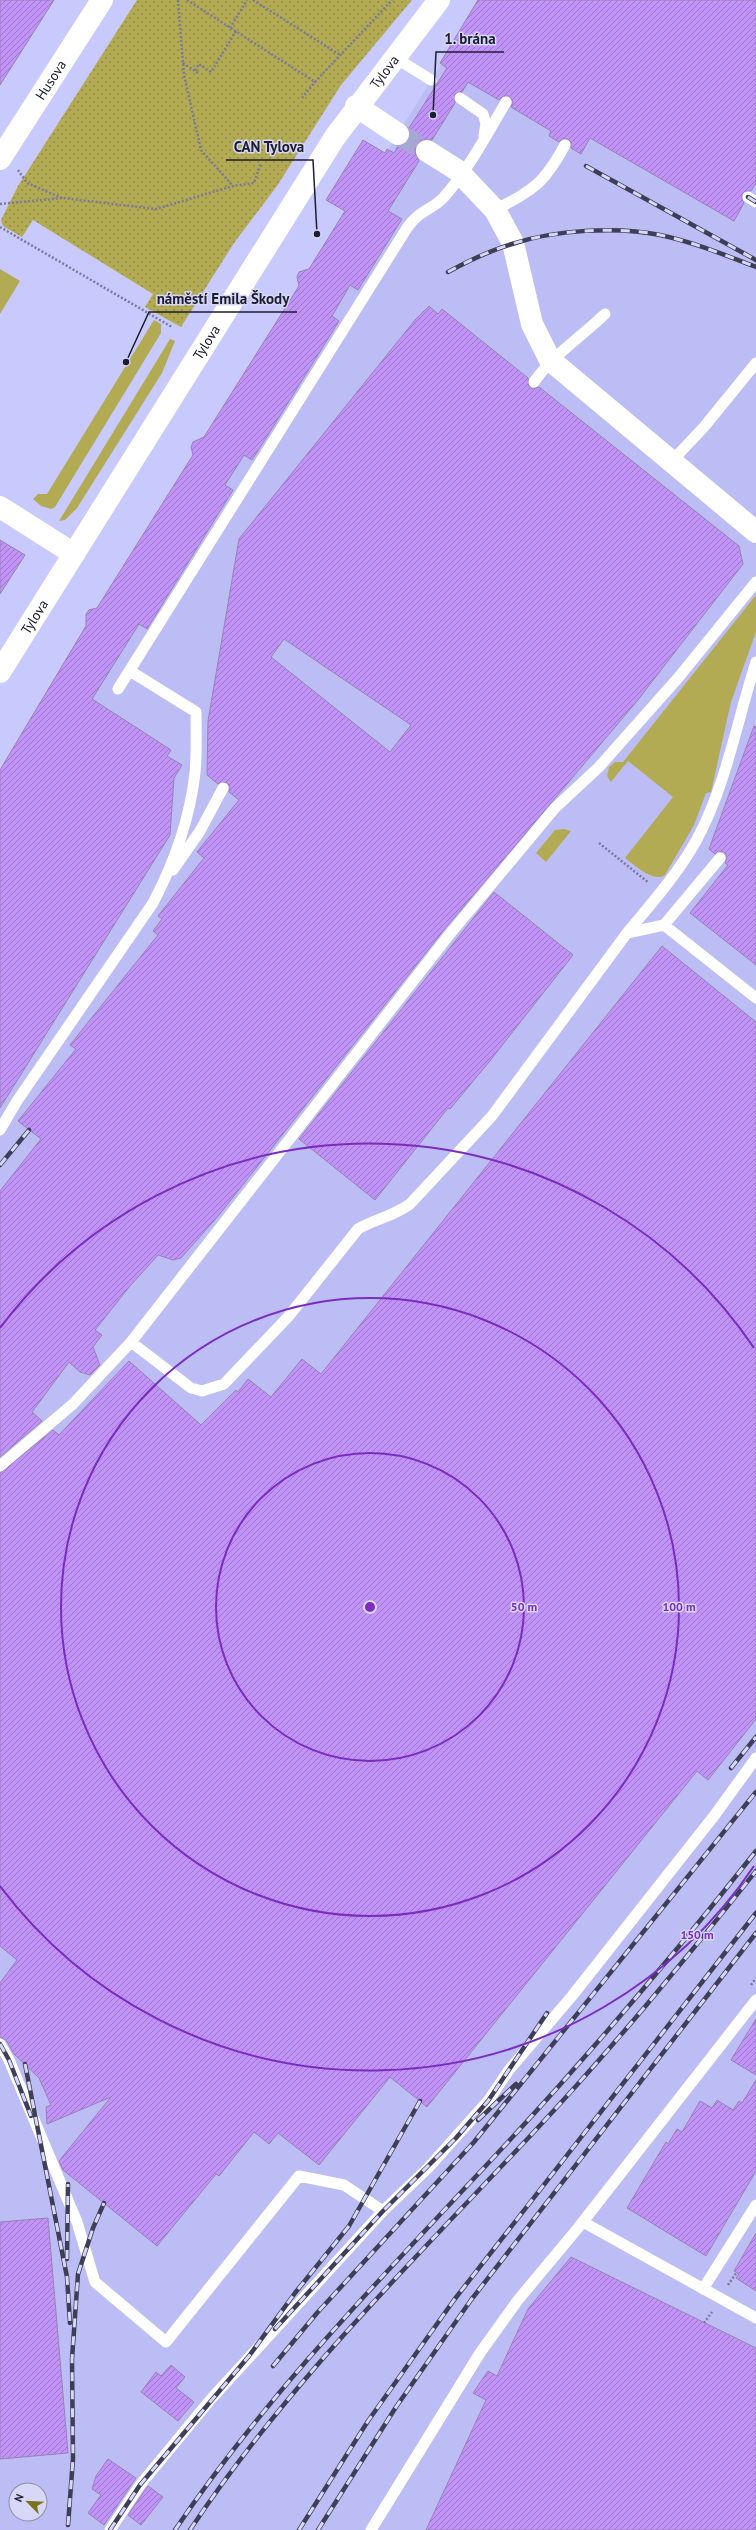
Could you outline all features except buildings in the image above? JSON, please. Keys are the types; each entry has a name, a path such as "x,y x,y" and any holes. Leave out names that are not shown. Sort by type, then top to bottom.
{"street":[{"name":"Husova","path":"0,159 102,0"},
{"name":"Tylova","path":"0,672 331,143 356,106 438,0"},
{"path":"356,106 398,134"},
{"path":"427,151 462,175 495,210 513,243 532,324 550,360 756,532"},
{"path":"0,508 74,554"}],"lane":[{"path":"394,57 431,80"},
{"path":"460,98 483,114 486,124 483,140"},
{"path":"118,689 407,228 419,213 443,199 462,175 506,102"},
{"path":"495,210 539,184 551,170 565,145"},
{"path":"534,382 550,360 576,342 605,314"},
{"path":"671,462 704,427 756,363"},
{"path":"0,1466 73,1404 131,1342 449,935 555,808 599,766 678,678 756,582"},
{"path":"131,1342 191,1388 202,1391 224,1384 288,1318 358,1229 370,1222 397,1214 410,1204 492,1116 626,933 660,892 696,840 718,792 756,662"},
{"path":"130,671 196,712 195,773 186,820 164,882"},
{"path":"0,1130 17,1101 153,903 164,882 200,830 223,788"},
{"path":"626,933 664,925 720,858"},
{"path":"664,925 756,998"},
{"path":"110,2530 140,2485 194,2419 383,2211 428,2168 488,2101 509,2070 572,1996 714,1816 756,1758"},
{"path":"371,2530 480,2353 518,2300 583,2222 756,2000"},
{"path":"0,2044 9,2060 77,2222 95,2282 166,2342 299,2176 344,2185 383,2211"},
{"path":"704,2289 756,2205"},
{"path":"583,2222 756,2318"}],"path":[{"path":"178,0 183,63 201,150 233,186"},
{"path":"187,0 315,82"},
{"path":"230,28 247,0"},
{"path":"254,0 340,55"},
{"path":"302,98 315,82 392,0"},
{"path":"195,71 199,64 210,72 236,31"},
{"path":"183,63 198,73"},
{"path":"0,204 63,198 156,209 233,186 254,183 261,163"},
{"path":"20,171 27,183 63,198"},
{"path":"0,228 172,327"},
{"path":"599,843 660,892"}],"shaded area":[{"path":"137,0 412,0 341,85 277,186 234,243 181,327 145,307 153,294 33,220 22,237 3,226 1,220 18,186"},
{"path":"756,0 756,2530 0,2530 0,771 47,695 45,694 300,284 302,271 309,271 361,193 442,63"},
{"path":"0,269 20,281 0,314"},
{"path":"154,320 161,324 161,333 55,507 51,509 41,506 33,499 38,494 47,494"},
{"path":"170,339 175,341 162,373 77,508 65,520 59,521"},
{"path":"756,595 756,632 731,702 711,792 706,793 694,825 665,875 655,877 639,869 625,858 673,797 628,761 611,782 607,776 609,767 615,762 623,762"},
{"path":"564,829 571,831 546,862 536,853 555,830"}],"tunnel":[{"path":"398,134 427,151"}],"railway":[{"path":"586,166 756,260"},
{"path":"748,197 756,202"},
{"path":"448,272 487,253 529,239 547,235 605,230 643,232 685,241 756,267"},
{"path":"0,1165 29,1130"},
{"path":"731,1768 756,1737"},
{"path":"273,2366 317,2313 474,2142 756,1792"},
{"path":"175,2530 251,2427 292,2378 377,2282 508,2142 604,2035 666,1962 756,1851"},
{"path":"190,2530 228,2476 309,2374 619,2038 756,1871"},
{"path":"299,2530 368,2421 454,2300 756,1913"},
{"path":"318,2530 396,2407 471,2300 756,1933"},
{"path":"275,2329 383,2211 456,2138 488,2101 547,2013"},
{"path":"0,2044 9,2060 31,2116"},
{"path":"25,2064 67,2277 70,2323"},
{"path":"478,2120 516,2084"},
{"path":"110,2530 140,2485 249,2356 295,2293 349,2226 420,2101"},
{"path":"67,2259 68,2184"},
{"path":"68,2525 73,2459 72,2359 78,2274 93,2228 104,2203"}],"place":[{"name":"1. brána","path":"433,115"},
{"name":"CAN Tylova","path":"317,234"},
{"name":"náměstí Emila Škody","path":"126,362"}]}
